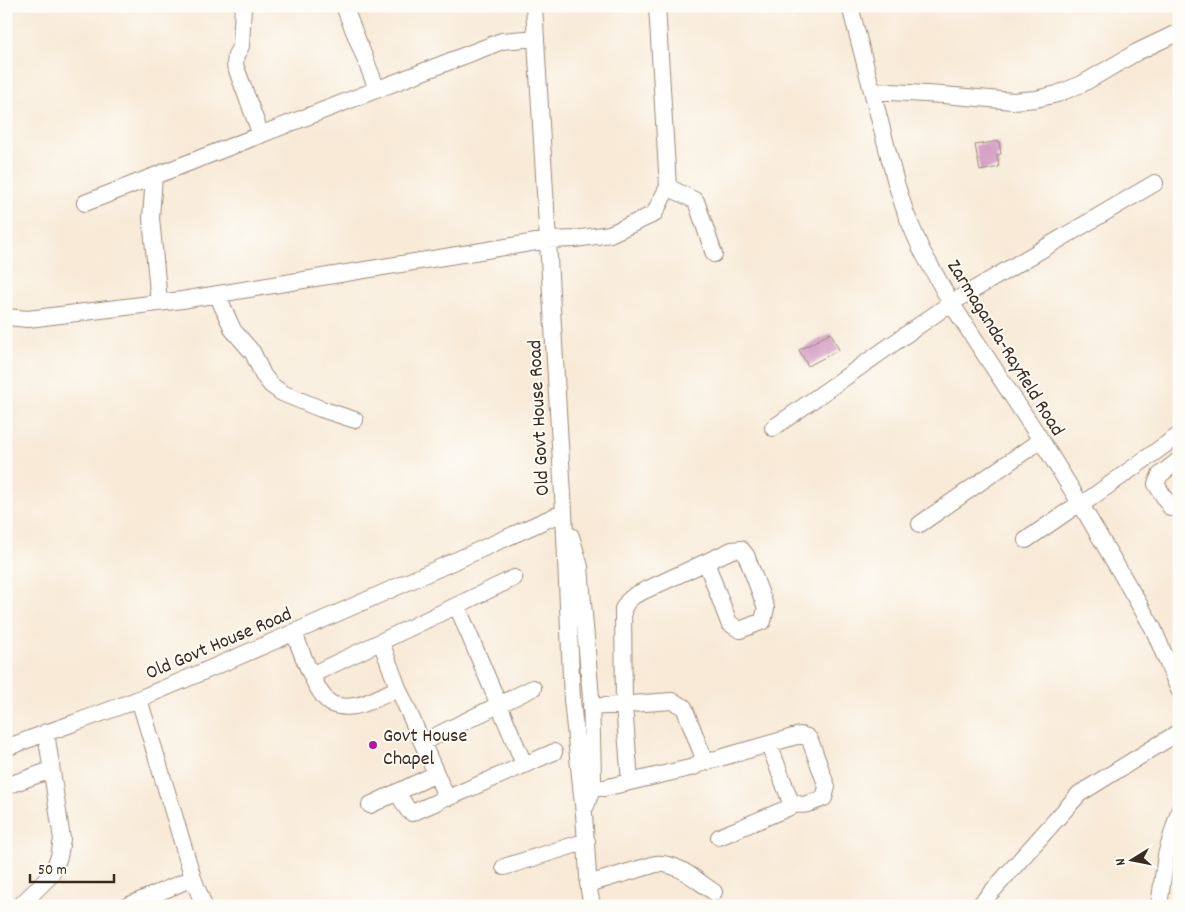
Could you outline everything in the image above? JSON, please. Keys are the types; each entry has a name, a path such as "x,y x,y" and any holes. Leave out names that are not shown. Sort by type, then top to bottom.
{"street":[{"path":"243,6 241,46 236,56 235,65 261,135"},
{"path":"344,6 377,90"},
{"name":"Old Govt House Road","path":"6,748 138,699 564,518 534,6"},
{"path":"6,317 28,319 218,294 548,240 575,239 610,234 654,214 668,187 657,6"},
{"name":"Zarmaganda-Rayfield Road","path":"851,7 906,214 921,249 952,303 1081,504 1152,628 1179,690"},
{"path":"873,92 1013,101 1036,99 1057,94 1082,84 1138,52 1179,32"},
{"path":"85,204 502,41 536,38"},
{"path":"154,176 151,218 159,302"},
{"path":"773,428 952,303 1155,184"},
{"path":"668,187 696,202 714,254"},
{"path":"218,294 233,330 253,353 263,375 271,385 282,393 355,420"},
{"path":"1026,540 1179,435"},
{"path":"920,524 1041,440"},
{"path":"1179,460 1160,474 1156,484 1172,508 1179,507"},
{"path":"564,518 573,539 580,567 591,707 593,787 584,814"},
{"path":"564,518 571,680 584,814 588,884 592,906"},
{"path":"630,782 624,704 623,609 628,601 635,595 706,562 732,550 741,549 746,555 766,608 763,621 740,630 729,623 706,562"},
{"path":"311,675 514,578"},
{"path":"457,606 524,764"},
{"path":"294,633 311,675 320,692 331,703 341,706 356,706 398,688"},
{"path":"381,642 398,688 446,796"},
{"path":"571,680 589,679"},
{"path":"422,742 533,688"},
{"path":"138,699 193,878 204,906"},
{"path":"591,707 672,701 684,707 704,759 699,764"},
{"path":"20,906 52,875 59,857 62,839 46,732"},
{"path":"979,906 1080,794 1179,732"},
{"path":"593,787 604,788 630,782 694,767 800,735 807,737 810,740 827,787 824,798 801,806 795,805 719,837"},
{"path":"769,744 790,800 795,805"},
{"path":"397,792 408,810 412,813 446,796 450,797 554,752"},
{"path":"6,786 51,770"},
{"path":"370,805 436,774"},
{"path":"1159,906 1166,855 1179,811"},
{"path":"504,867 586,841"},
{"path":"588,884 664,863 675,866 714,892"},
{"path":"127,906 193,878"}],"building":[{"path":"999,141 1001,154 997,155 999,167 980,171 975,145"},
{"path":"831,333 839,350 808,366 799,350"}],"place":[{"name":"Govt House Chapel","path":"373,745"}]}
